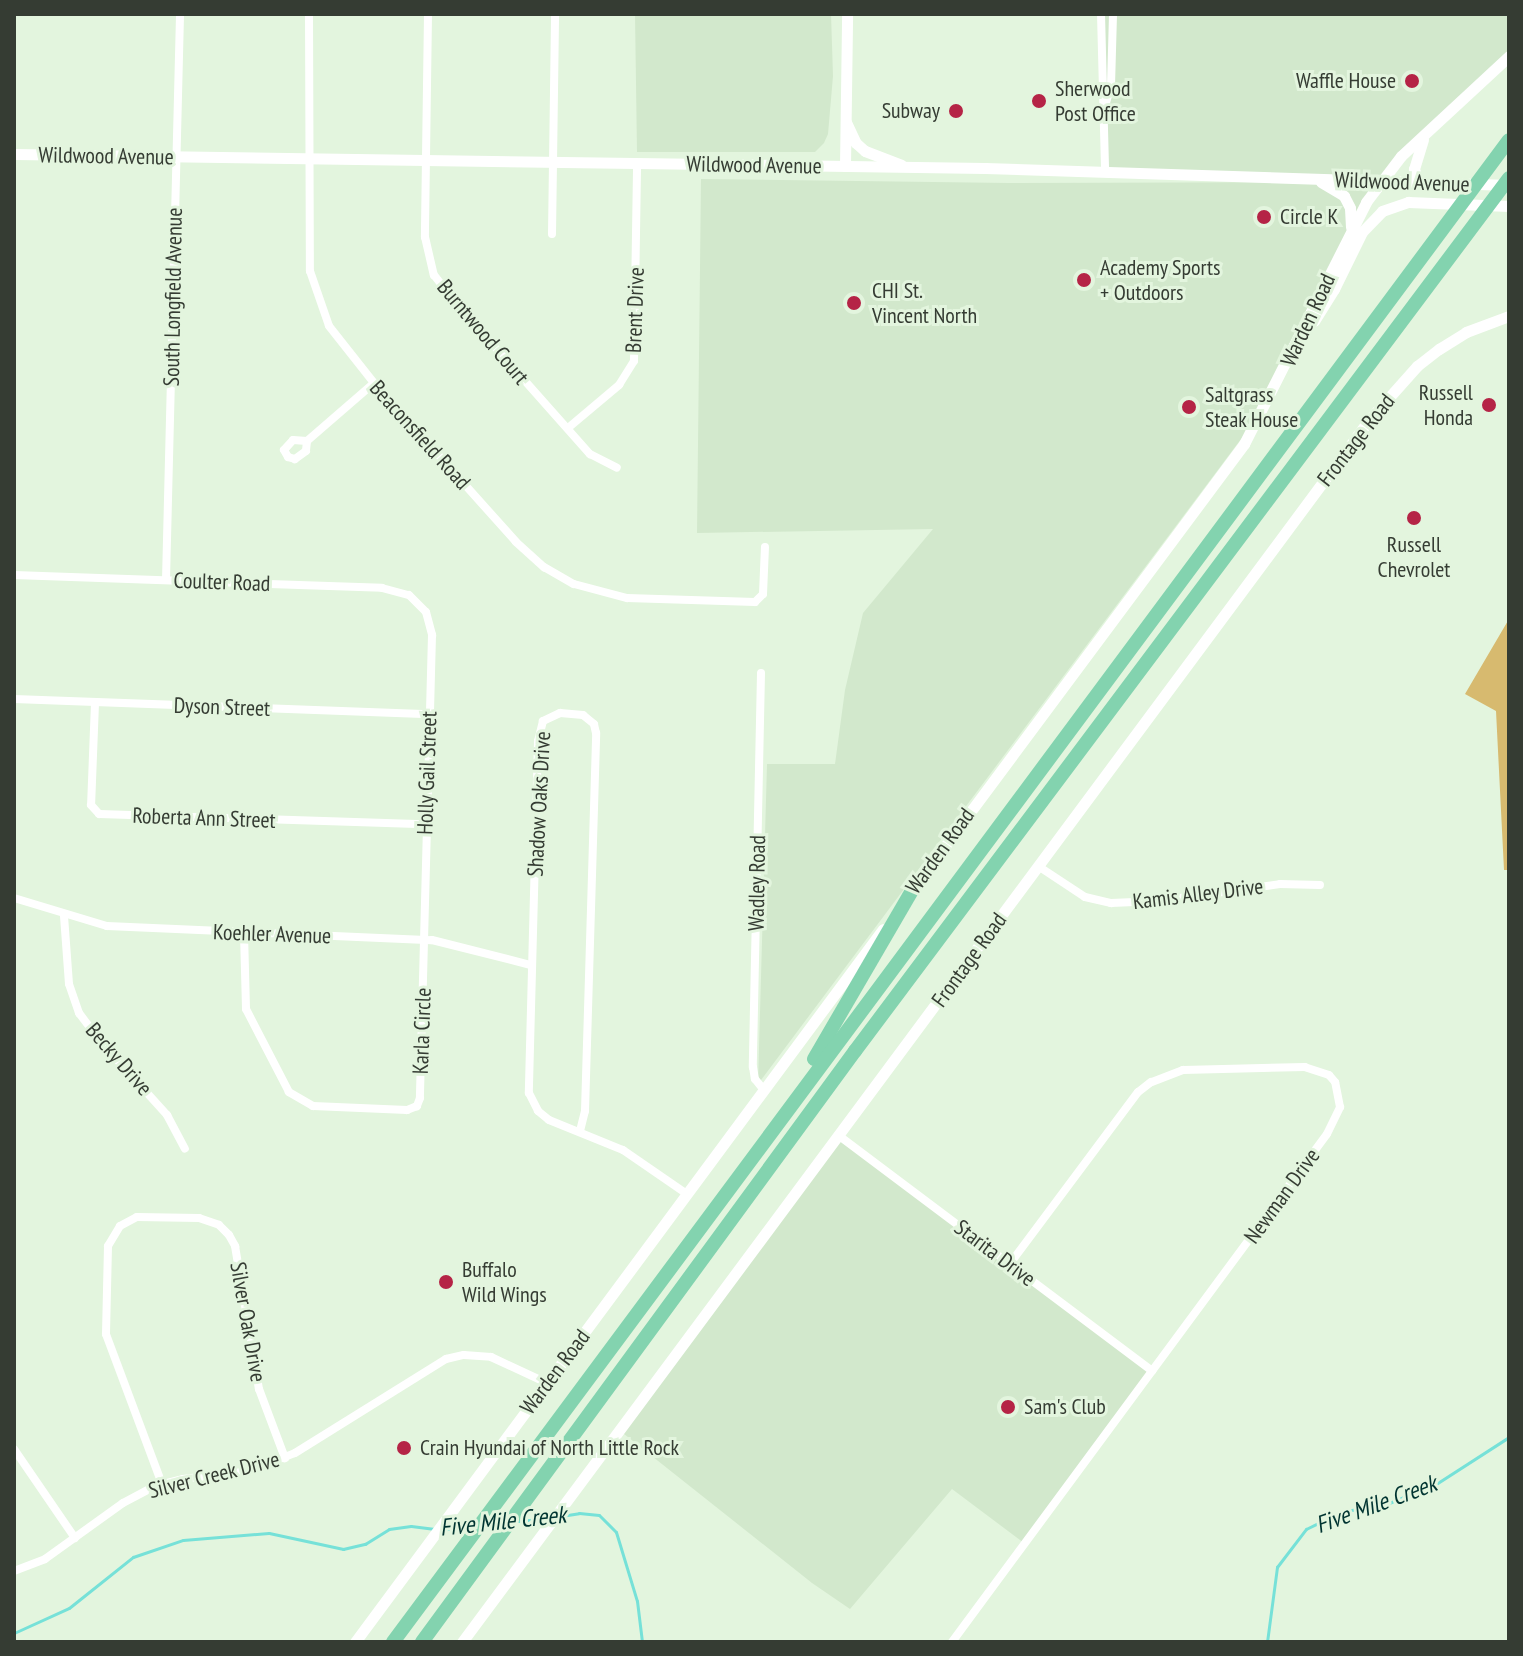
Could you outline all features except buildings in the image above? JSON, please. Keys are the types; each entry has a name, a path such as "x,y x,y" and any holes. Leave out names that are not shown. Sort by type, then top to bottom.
{"highway":[{"path":"393,1642 770,1132 1322,396 1509,140"},
{"path":"422,1642 855,1051 1509,178"},
{"path":"770,1132 914,887"}],"main road":[{"path":"845,166 847,14"},
{"name":"Warden Road","path":"355,1642 1244,444 1290,357 1351,229 1398,159 1509,56"},
{"path":"844,118 856,143 865,151 905,168"},
{"path":"1419,183 1414,169 1418,147 1427,131"},
{"name":"Wildwood Avenue","path":"14,154 845,166 1509,185"},
{"path":"1314,179 1344,196 1350,208 1351,229"},
{"path":"1290,357 1334,289 1362,232 1382,211 1408,202 1509,206"},
{"name":"Frontage Road","path":"462,1642 1381,405 1417,366 1454,339 1509,316"}],"street":[{"name":"South Longfield Avenue","path":"166,580 180,14"},
{"name":"Beaconsfield Road","path":"309,14 308,257 313,286 329,326 374,383 516,542 544,567 574,584 627,598 755,602 763,594 765,547"},
{"name":"Burntwood Court","path":"428,14 425,237 434,275 590,454 617,468"},
{"path":"552,234 555,14"},
{"path":"1101,14 1101,86 1106,104"},
{"path":"1105,172 1106,104 1111,86 1113,14"},
{"name":"Brent Drive","path":"568,428 619,385 634,361 637,163"},
{"path":"307,441 374,383"},
{"name":"Coulter Road","path":"14,575 382,588 409,595 424,608"},
{"name":"Holly Gail Street","path":"424,608 432,635 424,939"},
{"name":"Wadley Road","path":"761,673 753,1067 755,1079 764,1090"},
{"name":"Dyson Street","path":"14,699 430,714"},
{"name":"Roberta Ann Street","path":"95,703 91,805 99,814 425,824"},
{"name":"Shadow Oaks Drive","path":"580,1131 585,1111 596,733 594,724 583,715 553,714 540,727 529,1093 543,1116 623,1150 687,1194"},
{"name":"Kamis Alley Drive","path":"1038,866 1085,897 1111,903 1158,901 1280,884 1320,885"},
{"name":"Koehler Avenue","path":"14,898 64,916 131,929 424,939 531,965"},
{"name":"Becky Drive","path":"64,916 69,984 79,1013 167,1115 185,1149"},
{"name":"Karla Circle","path":"244,932 246,1009 289,1092 313,1106 407,1110 417,1106 420,1098 424,939"},
{"name":"Newman Drive","path":"952,1642 1337,1120 1339,1093 1329,1075 1305,1067 1183,1070 1151,1082 1138,1092 1010,1264"},
{"name":"Starita Drive","path":"838,1135 1152,1371"},
{"name":"Silver Oak Drive","path":"162,1484 111,1354 105,1325 108,1246 120,1226 137,1217 199,1218 219,1225 229,1235 235,1246 259,1389 285,1458"},
{"name":"Silver Creek Drive","path":"14,1571 45,1559 130,1498 162,1484 249,1471 285,1458 437,1364 456,1356 491,1357 547,1383"},
{"path":"14,1449 75,1538"}],"shaded area":[{"path":"635,14 831,14 833,76 828,134 824,143 815,152 637,152"},
{"path":"1104,14 1509,14 1509,55 1382,182 1268,403 758,1084 767,764 835,764 845,690 863,613 933,529 697,533 701,179 1009,183 1358,182 1105,172"},
{"path":"1509,619 1509,870 1504,870 1496,711 1465,694"},
{"path":"838,1135 1152,1371 1024,1543 952,1489 850,1609 812,1583 619,1430"}],"waterway":[{"name":"Five Mile Creek","path":"1267,1642 1277,1567 1306,1529 1341,1512 1389,1503 1436,1484 1509,1437"},
{"name":"Five Mile Creek","path":"561,1516 579,1513 599,1515 616,1532 637,1601 642,1642"},
{"name":"Five Mile Creek","path":"518,1521 550,1518"},
{"name":"Five Mile Creek","path":"490,1521 506,1521"},
{"name":"Five Mile Creek","path":"443,1530 474,1522"},
{"name":"Five Mile Creek","path":"14,1633 69,1608 133,1557 183,1540 269,1533 343,1549 365,1544 389,1529 411,1526 435,1529"}],"place":[{"name":"Waffle House","path":"1412,81"},
{"name":"Sherwood Post Office","path":"1039,101"},
{"name":"Subway","path":"956,111"},
{"name":"Circle K","path":"1264,217"},
{"name":"Academy Sports + Outdoors","path":"1084,280"},
{"name":"CHI St. Vincent North","path":"854,303"},
{"name":"Russell Honda","path":"1489,405"},
{"name":"Saltgrass Steak House","path":"1189,407"},
{"name":"Russell Chevrolet","path":"1414,518"},
{"name":"Buffalo Wild Wings","path":"446,1282"},
{"name":"Sam's Club","path":"1008,1407"},
{"name":"Crain Hyundai of North Little Rock","path":"404,1448"}]}
